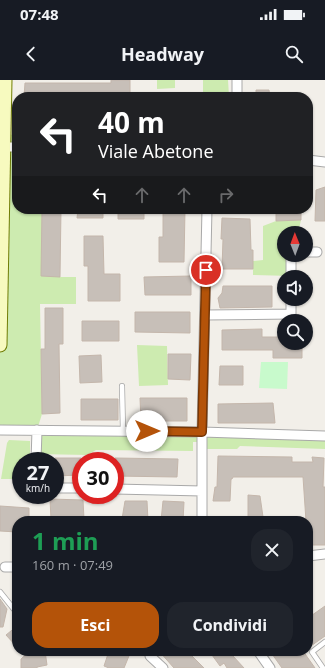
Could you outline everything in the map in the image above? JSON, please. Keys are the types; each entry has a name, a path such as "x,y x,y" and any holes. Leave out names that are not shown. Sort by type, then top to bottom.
{"main road":[{"path":"0,345 11,147 5,80"}],"street":[{"path":"237,80 237,92"},
{"path":"313,161 325,162"},
{"path":"202,516 202,432 207,214"},
{"path":"205,315 290,314 291,306"},
{"path":"0,430 202,432 325,436"},
{"path":"36,452 37,430"},
{"path":"124,489 202,491"},
{"path":"313,555 325,554"},
{"path":"5,567 12,567"},
{"path":"150,656 163,668"},
{"path":"262,656 270,668"}],"lane":[{"path":"122,386 123,431"},
{"path":"0,592 12,607"},
{"path":"313,651 325,642"},
{"path":"313,653 323,668"}],"green space":[{"path":"157,80 175,80 175,88 157,89"},
{"path":"203,80 228,80 229,92 203,92"},
{"path":"12,135 12,214 43,214 60,277 76,277 76,304 40,304 42,414 37,430 0,430 4,137"},
{"path":"301,220 300,226 277,226 277,262 291,262 291,270 277,270 277,276 253,275 253,261 263,260 263,226 276,221"},
{"path":"137,345 167,346 168,385 139,386"},
{"path":"261,362 288,362 287,389 259,388"},
{"path":"37,430 325,436 325,449 240,446 237,449 202,449 202,442 193,442 193,451 96,450 92,452 72,452 72,455 64,455 64,452 36,452"},
{"path":"9,440 30,441 30,452 12,452 12,479 1,479 7,443"}],"building":[{"path":"111,80 130,80 130,92 24,92 25,83 111,83"},
{"path":"256,90 269,90 269,92 256,92"},
{"path":"325,187 325,221 315,221 316,190"},
{"path":"42,214 61,214 60,277 41,276"},
{"path":"77,214 103,214 103,218 77,218"},
{"path":"118,214 144,214 144,219 118,219"},
{"path":"163,214 185,214 184,262 159,262 159,237 163,237"},
{"path":"276,214 301,214 301,220 276,221"},
{"path":"222,218 250,219 253,269 222,269"},
{"path":"84,236 103,236 104,274 120,274 120,301 88,301 88,266 84,266"},
{"path":"191,276 191,295 145,295 144,277"},
{"path":"223,286 272,286 272,307 220,308 218,298 222,293"},
{"path":"45,308 63,308 63,344 59,344 60,413 42,414 41,349 45,349"},
{"path":"135,312 190,312 190,333 135,332"},
{"path":"82,321 119,321 119,341 82,341"},
{"path":"262,329 262,337 277,337 277,350 302,350 302,358 273,358 273,350 222,350 222,330"},
{"path":"168,354 191,354 190,380 168,379"},
{"path":"101,355 102,382 80,383 79,356"},
{"path":"220,366 243,366 243,385 219,385"},
{"path":"140,398 187,398 187,421 141,421"},
{"path":"81,399 118,399 118,420 81,420"},
{"path":"273,403 275,423 218,423 218,404"},
{"path":"218,456 292,457 292,462 313,462 312,457 324,458 323,487 325,487 325,545 313,545 313,516 306,516 303,477 233,477 231,479 230,501 213,501 215,487 217,487"},
{"path":"64,458 72,458 72,475 64,476"},
{"path":"124,458 178,459 177,477 124,476"},
{"path":"248,495 260,496 263,516 248,516"},
{"path":"64,499 72,500 72,504 83,504 84,516 51,516 50,504 64,504"},
{"path":"125,501 147,501 148,516 122,516"},
{"path":"163,501 184,502 183,516 162,516"},
{"path":"0,506 29,508 29,516 12,516 12,532 0,531"},
{"path":"0,599 7,609 3,627 0,627"},
{"path":"325,606 325,636 313,644 313,614"},
{"path":"12,630 12,642 6,635"},
{"path":"24,656 46,656 47,665 37,668 21,668 21,659"},
{"path":"107,656 129,656 124,668 109,668 104,666"},
{"path":"163,656 192,656 204,668 174,668"},
{"path":"213,656 233,656 244,668 227,668 224,663 220,666"},
{"path":"274,656 307,656 315,668 282,668"}],"route":[{"path":"147,431 202,432 206,270"}]}
